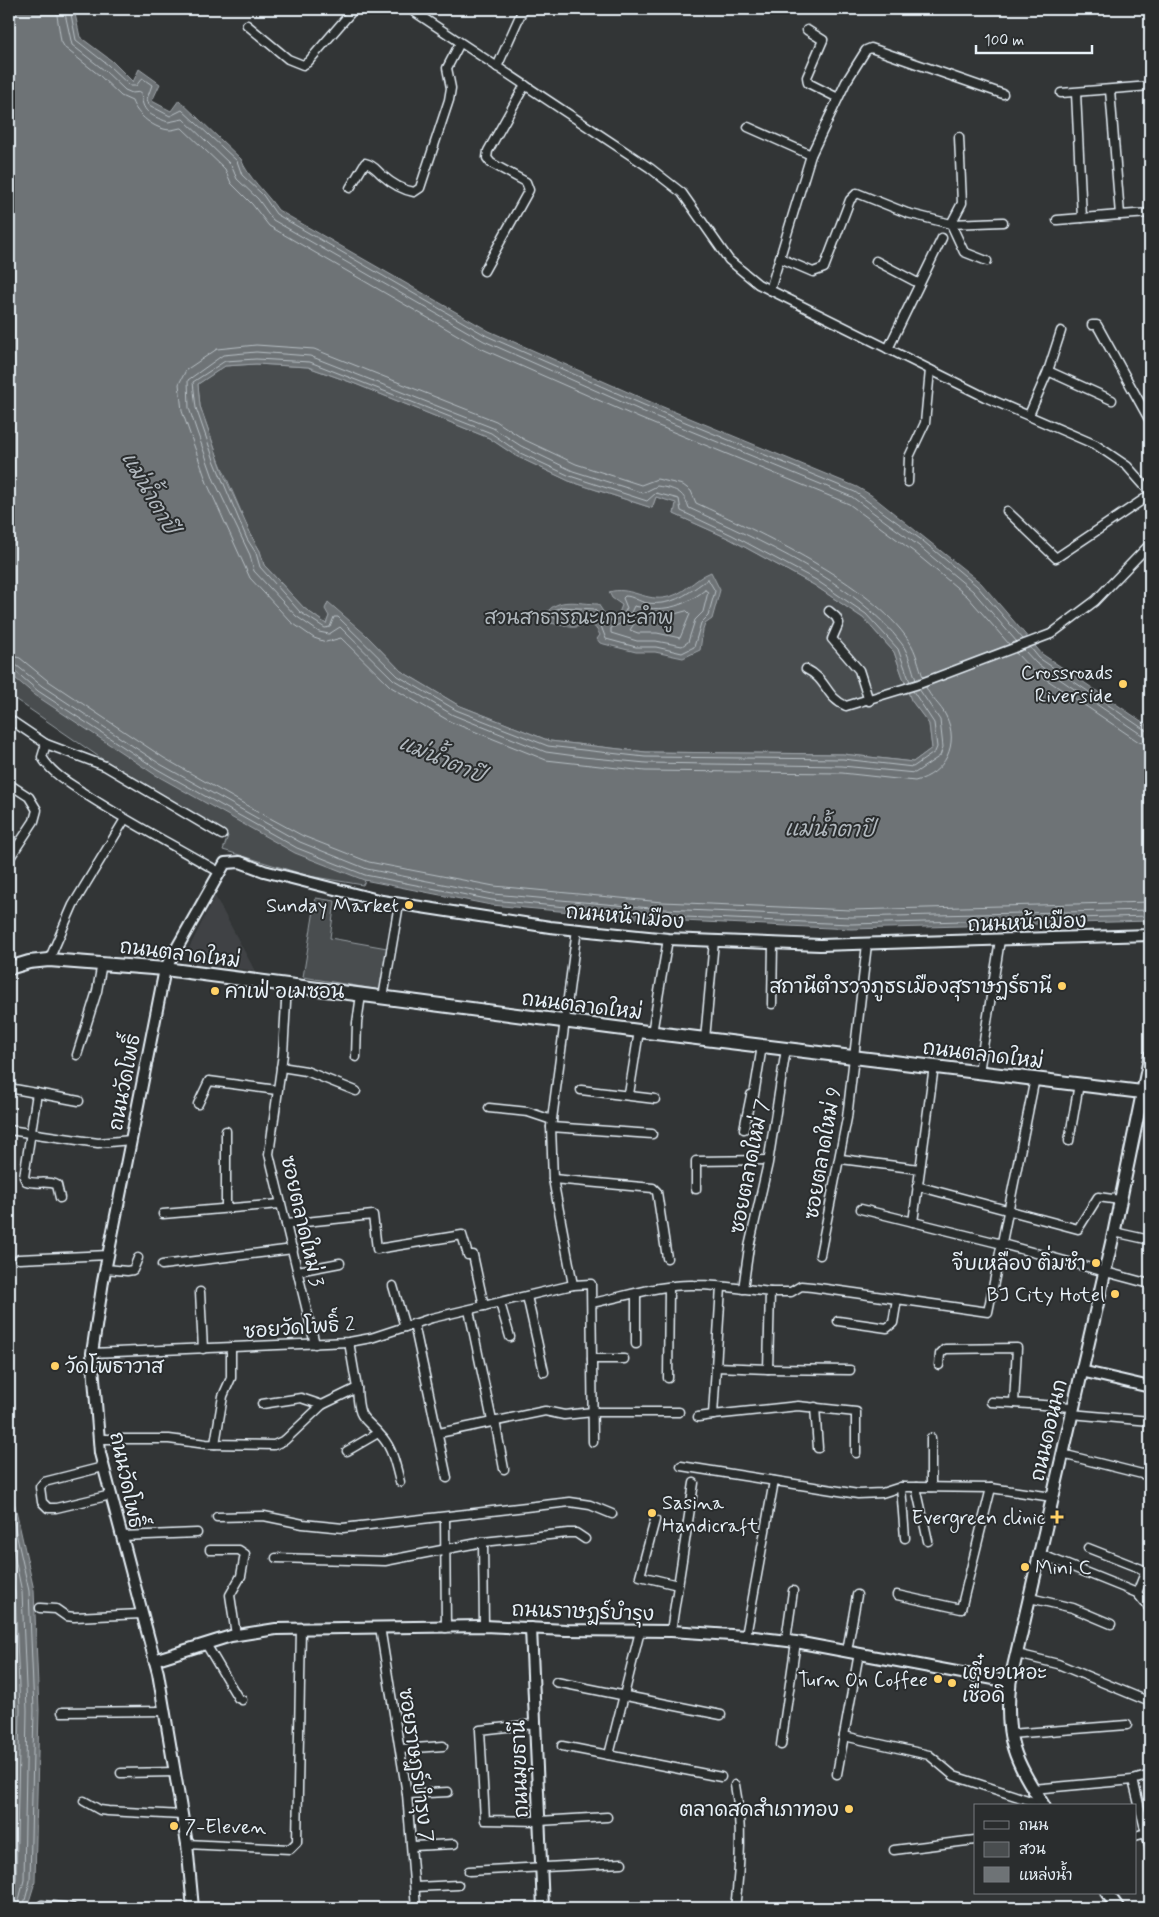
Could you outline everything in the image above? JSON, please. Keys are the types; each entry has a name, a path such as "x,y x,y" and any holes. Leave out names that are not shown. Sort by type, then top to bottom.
{"main road":[{"name":"ถนนตลาดใหม่","path":"9,968 28,962 49,960 165,969 645,1032 1146,1093"},
{"name":"ถนนดอนนก","path":"1043,1804 1022,1773 1009,1734 1007,1712 1010,1682 1080,1371 1146,1093 1150,1056"},
{"path":"1108,1894 1118,1908"}],"street":[{"path":"247,24 288,59 303,65 354,9"},
{"path":"410,9 650,168 682,193 729,260 758,284 985,397 1096,445 1126,466 1150,494 1056,558 1007,511"},
{"path":"497,67 523,9"},
{"path":"807,30 823,40 807,77 808,82 838,98"},
{"path":"350,188 366,164 376,168 382,175 405,191 414,192 420,188 449,100 451,88 447,68 460,43"},
{"path":"770,290 811,155 838,98 864,52 871,48 1003,94"},
{"path":"484,271 529,190 526,182 491,163 487,158 488,151 525,85"},
{"path":"1061,92 1076,93 1150,86"},
{"path":"1110,90 1120,215"},
{"path":"1076,93 1082,218"},
{"path":"748,127 811,155"},
{"path":"951,224 962,203 959,137"},
{"path":"780,258 813,272 824,268 850,200 857,192 907,213 951,224 1003,222"},
{"path":"1057,220 1150,213"},
{"path":"951,224 964,252 986,261"},
{"path":"888,349 918,283 942,238"},
{"path":"876,261 918,283"},
{"path":"1092,325 1097,324 1150,420"},
{"path":"1029,415 1048,371 1061,331"},
{"path":"908,482 909,457 925,423 930,370"},
{"path":"1048,371 1112,400"},
{"path":"806,669 821,678 831,696 846,706 869,701 919,684 1043,639 1089,606 1150,544"},
{"path":"828,611 836,617 838,623 832,640 859,670 869,701"},
{"path":"9,718 46,744 105,766 222,835"},
{"path":"46,744 42,757 47,766 125,820 219,872 165,969"},
{"path":"9,784 29,797 36,810 34,822 9,859"},
{"path":"49,960 73,905 125,820"},
{"name":"ถนนหน้าเมือง","path":"219,872 225,862 240,862 264,871 398,904 577,929 668,939 867,944 1150,935"},
{"path":"383,998 398,904"},
{"path":"573,1284 553,1179 552,1123 577,929"},
{"path":"629,1094 668,939"},
{"path":"979,1072 1000,940"},
{"path":"705,1039 714,941"},
{"path":"772,1004 773,943"},
{"name":"ซอยตลาดใหม่ 9","path":"820,1255 841,1159 867,944"},
{"path":"77,1055 97,991 102,963"},
{"name":"ถนนวัดโพธิ์","path":"165,969 106,1269 92,1353 103,1467 154,1660 165,1711 187,1844 193,1908"},
{"name":"ซอยตลาดใหม่ 3","path":"287,985 281,1067 269,1154 315,1344"},
{"path":"356,1056 356,1023 361,995"},
{"path":"744,1129 751,1095 754,1095 762,1046"},
{"name":"ซอยตลาดใหม่ 7","path":"743,1289 768,1160 786,1049"},
{"path":"913,1222 934,1066"},
{"path":"281,1067 306,1071 356,1091"},
{"path":"594,1442 592,1412 592,1303 692,1285 770,1292 791,1292 801,1286 988,1312 1035,1078"},
{"path":"198,1104 209,1081 277,1090"},
{"path":"1069,1141 1079,1084"},
{"path":"9,1088 79,1101"},
{"path":"581,1090 629,1094 655,1099"},
{"path":"38,1093 24,1177 26,1181 31,1183 54,1183 57,1186 60,1198"},
{"path":"489,1108 528,1112 552,1123 652,1134"},
{"path":"9,1130 98,1143 131,1140"},
{"path":"226,1131 226,1208"},
{"path":"841,1159 919,1169"},
{"path":"696,1189 696,1161 768,1160"},
{"path":"553,1179 653,1188 657,1192 667,1258"},
{"path":"917,1186 1078,1229 1098,1197 1120,1200"},
{"path":"163,1214 280,1204"},
{"path":"861,1209 1002,1244 1150,1284"},
{"path":"286,1224 373,1215 377,1249 462,1235 468,1255 473,1254 484,1306"},
{"path":"1114,1232 1150,1240"},
{"path":"162,1266 293,1249"},
{"path":"19,1259 109,1255"},
{"path":"106,1269 127,1272 132,1270 138,1258"},
{"path":"298,1271 340,1263"},
{"name":"ซอยวัดโพธิ์ 2","path":"92,1353 349,1342 371,1338 414,1324 573,1284 591,1284 592,1303"},
{"path":"393,1286 405,1327"},
{"path":"713,1415 721,1287"},
{"path":"668,1378 670,1288"},
{"path":"200,1292 203,1349"},
{"path":"768,1368 770,1292"},
{"path":"636,1294 636,1344"},
{"path":"527,1296 544,1372"},
{"path":"838,1321 887,1328 893,1323 897,1300"},
{"path":"500,1303 510,1337"},
{"path":"469,1310 504,1469"},
{"path":"414,1324 439,1433 447,1478"},
{"path":"349,1342 359,1412 385,1440 394,1459 400,1482"},
{"path":"215,1444 223,1396 231,1378 231,1348"},
{"path":"939,1365 940,1354 945,1349 1018,1348 1014,1403"},
{"path":"592,1359 624,1359"},
{"path":"716,1368 850,1370"},
{"path":"1080,1371 1150,1387"},
{"path":"99,1439 169,1439 215,1444 274,1444 286,1440 322,1405 357,1388"},
{"path":"262,1404 294,1398 307,1399 322,1405"},
{"path":"991,1402 1014,1403 1150,1421"},
{"path":"698,1417 798,1406 856,1412 856,1453"},
{"path":"814,1407 818,1448"},
{"path":"439,1433 545,1411 564,1415 592,1412 678,1412"},
{"path":"347,1451 378,1433"},
{"path":"931,1438 932,1487"},
{"path":"1062,1454 1150,1476"},
{"path":"681,1466 858,1494 882,1493 901,1487 932,1487 991,1488 1052,1497"},
{"path":"103,1467 44,1482 40,1487 42,1502 48,1508 56,1508 111,1495"},
{"path":"746,1636 774,1481"},
{"path":"671,1631 694,1483"},
{"path":"901,1487 905,1538"},
{"path":"916,1487 928,1542"},
{"path":"897,1595 962,1608 991,1488"},
{"path":"216,1517 264,1516 303,1524 343,1528 570,1502 590,1505 612,1514"},
{"path":"445,1516 446,1628"},
{"path":"655,1520 640,1576 678,1585"},
{"path":"122,1536 197,1533"},
{"path":"276,1558 385,1561 483,1542 568,1533 576,1533 585,1539"},
{"path":"483,1542 484,1626"},
{"path":"1088,1548 1144,1570 1145,1573 1137,1593"},
{"path":"210,1550 239,1550 245,1554 241,1576 230,1595 236,1635"},
{"path":"1040,1554 1137,1593 1150,1609"},
{"path":"780,1745 791,1641 793,1592"},
{"path":"847,1651 857,1595"},
{"path":"1030,1598 1073,1608 1111,1624"},
{"path":"40,1608 56,1609 66,1616 74,1617 142,1614"},
{"name":"ถนนราษฎร์บำรุง","path":"154,1660 236,1635 276,1629 484,1626 671,1631 746,1636 791,1641 1010,1682"},
{"name":"ซอยราษฎร์บำรุง 7","path":"380,1627 402,1749 413,1846 416,1908"},
{"path":"187,1844 290,1849 297,1842 301,1628"},
{"name":"ถนนมุขธานี","path":"531,1628 543,1908"},
{"path":"609,1755 640,1631"},
{"path":"206,1644 238,1698 242,1700"},
{"path":"837,1774 859,1654"},
{"path":"1017,1654 1058,1664 1150,1702"},
{"path":"556,1682 721,1715"},
{"path":"62,1712 165,1711"},
{"path":"535,1724 480,1730 485,1820 539,1821 607,1817"},
{"path":"1009,1734 1127,1725"},
{"path":"844,1736 929,1755 954,1776 1041,1804"},
{"path":"402,1749 443,1746"},
{"path":"562,1746 721,1777"},
{"path":"121,1773 175,1772"},
{"path":"1033,1789 1133,1780 1150,1775"},
{"path":"1133,1780 1150,1849"},
{"path":"735,1785 740,1818 740,1867 736,1908"},
{"path":"407,1794 448,1792"},
{"path":"84,1801 100,1810 182,1815"},
{"path":"1136,1836 1146,1834"},
{"path":"894,1850 974,1840"},
{"path":"413,1846 454,1844"},
{"path":"469,1871 622,1863"},
{"path":"415,1887 458,1885"},
{"path":"42,1906 72,1908"}],"shaded area":[{"path":"215,896 255,971 195,963 189,948"}],"green space":[{"name":"สวนสาธารณะเกาะลำพู","path":"256,364 308,367 353,383 489,438 516,456 569,481 652,508 656,497 677,503 674,514 730,539 814,585 863,618 894,652 911,700 929,724 932,748 913,762 843,754 646,752 550,741 458,705 401,671 366,635 329,616 326,624 304,608 264,565 260,551 252,537 218,458 200,406 198,384 225,366"},
{"path":"9,662 368,874 363,885 309,876 223,850 228,836 124,774 9,695"},
{"path":"316,898 335,901 330,938 387,948 380,990 303,977"}],"water":[{"name":"แม่น้ำตาปี","path":"9,9 74,9 80,37 112,61 133,82 139,69 160,84 152,101 171,111 179,100 241,159 253,179 278,210 489,331 646,400 857,487 871,495 981,583 1042,654 1150,727 1150,921 851,929 661,920 491,905 364,880 295,853 154,774 35,695 9,673","holes":["256,364 308,367 353,383 489,438 516,456 569,481 652,508 656,497 676,503 674,514 730,539 814,585 863,618 894,652 911,700 929,724 932,748 913,762 843,754 646,752 550,741 458,705 401,671 366,635 328,602 325,609 329,616 326,624 304,608 264,565 260,551 224,475 200,406 198,384 225,366"]},
{"path":"711,572 720,590 712,619 705,624 700,650 683,658 655,652 636,652 600,643 597,639 600,635 592,625 587,624 573,627 550,623 546,614 556,605 577,602 598,604 604,613 612,616 619,613 622,605 612,598 609,592 623,591 656,598 670,597 683,591"},
{"path":"9,1479 34,1590 39,1710 35,1882 27,1908 9,1908"}],"place":[{"name":"Crossroads Riverside","path":"1123,684"},
{"name":"Sunday Market","path":"409,905"},
{"name":"สถานีตำรวจภูธรเมืองสุราษฏร์ธานี","path":"1062,986"},
{"name":"คาเฟ่ อเมซอน","path":"215,991"},
{"name":"จีบเหลือง ติ่มซำ","path":"1096,1263"},
{"name":"BJ City Hotel","path":"1115,1294"},
{"name":"วัดโพธาวาส","path":"55,1366"},
{"name":"Sasina Handicraft","path":"652,1513"},
{"name":"Evergreen clinic","path":"1057,1517"},
{"name":"Mini C","path":"1025,1567"},
{"name":"Turn On Coffee","path":"938,1679"},
{"name":"เตี๋ยวเหอะ เชื่อดิ","path":"952,1683"},
{"name":"ตลาดสดสำเภาทอง","path":"849,1809"},
{"name":"7-Eleven","path":"174,1826"}]}
